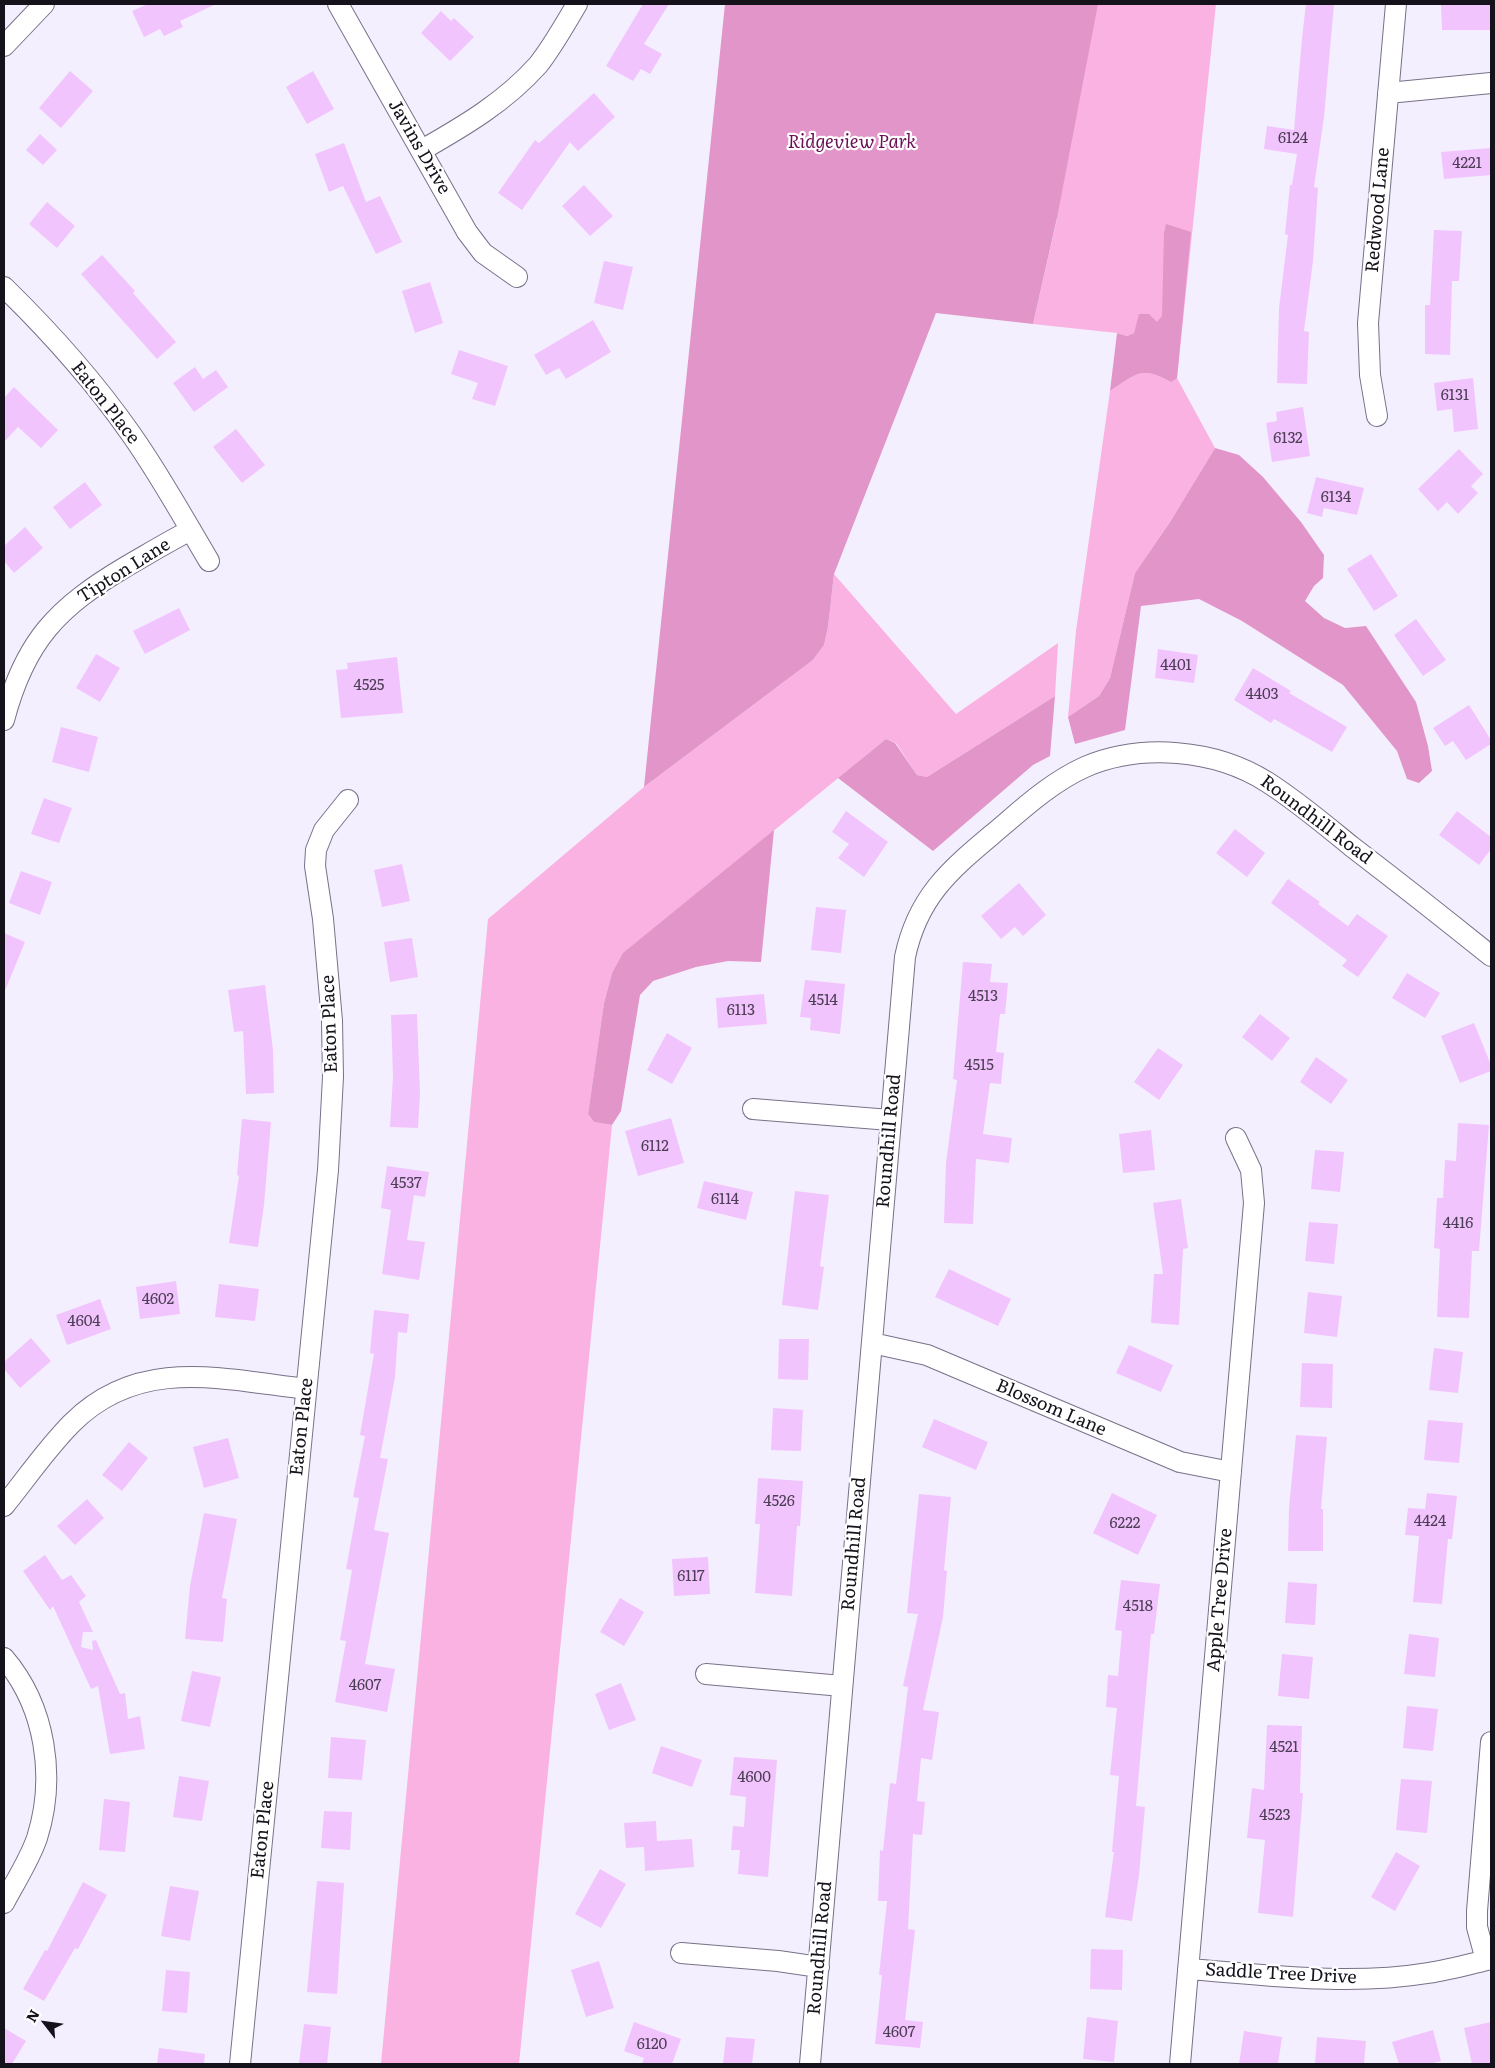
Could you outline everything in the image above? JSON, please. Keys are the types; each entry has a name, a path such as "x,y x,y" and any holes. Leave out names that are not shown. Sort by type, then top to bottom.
{"street":[{"path":"4,46 44,4"},
{"name":"Javins Drive","path":"338,4 467,232 483,253 517,277"},
{"path":"422,150 496,105 517,87 538,64 577,4"},
{"name":"Redwood Lane","path":"1377,416 1370,375 1368,323 1396,4"},
{"path":"1388,93 1491,83"},
{"name":"Eaton Place","path":"4,287 65,350 104,398 157,472 209,562"},
{"name":"Tipton Lane","path":"4,720 19,673 31,652 54,621 84,593 191,530"},
{"name":"Roundhill Road","path":"810,2064 905,957 909,940 927,899 949,872 1028,803 1076,772 1099,762 1139,755 1179,753 1230,764 1266,781 1306,810 1491,956"},
{"name":"Eaton Place","path":"240,2064 328,1170 333,1078 330,980 315,866 316,850 324,830 348,800"},
{"path":"753,1109 890,1120"},
{"name":"Apple Tree Drive","path":"1180,2064 1254,1203 1251,1170 1236,1138"},
{"name":"Blossom Lane","path":"872,1343 927,1355 1180,1462 1231,1472"},
{"path":"4,1506 71,1424 86,1411 118,1391 134,1384 172,1376 200,1376 306,1389"},
{"path":"4,1658 21,1682 32,1704 41,1730 46,1757 47,1786 42,1820 36,1840 30,1856 4,1903"},
{"path":"706,1674 842,1686"},
{"path":"1489,1960 1477,1927 1477,1911 1491,1742"},
{"path":"680,1953 778,1961 819,1967"},
{"name":"Saddle Tree Drive","path":"1188,1969 1312,1979 1364,1979 1427,1974 1489,1960"}],"shaded area":[{"path":"726,4 1216,4 1177,378 1215,448 1170,522 1135,573 1110,678 1099,696 1068,717 1076,631 1110,391 1133,376 1145,373 1171,382 1137,324 1134,333 1127,336 1117,333 1033,324 1057,219"},
{"path":"834,574 956,714 1058,643 1055,696 927,777 917,775 896,743 886,739 624,953 612,973 604,1003 588,1114 594,1122 612,1125 519,2064 381,2064 488,919 644,787 813,660 824,645"}],"green space":[{"name":"Ridgeview Park","path":"725,4 1098,4 1057,218 1033,324 936,313 834,574 824,645 813,660 644,787"},
{"path":"1166,224 1191,232 1177,378 1171,382 1152,374 1139,374 1110,391 1117,333 1127,336 1134,333 1139,314 1149,314 1157,322 1162,316 1164,233"},
{"path":"1215,448 1239,455 1263,477 1301,522 1324,555 1323,578 1314,586 1305,601 1324,618 1345,628 1366,626 1416,702 1428,746 1432,771 1419,783 1407,779 1397,751 1343,685 1242,621 1199,599 1141,606 1125,730 1075,744 1068,717 1099,696 1110,678 1135,573 1170,522"},
{"path":"1055,696 1050,756 1033,765 933,851 838,778 886,739 895,743 917,775 927,777"},
{"path":"774,830 761,962 728,961 696,967 653,981 640,995 621,1111 612,1125 594,1122 588,1114 604,1003 612,973 623,953"}],"building":[{"path":"148,4 216,4 180,21 183,27 164,36 160,29 144,37 132,11"},
{"path":"643,4 669,4 644,44 662,54 650,74 641,69 633,81 606,66"},
{"path":"1306,4 1334,4 1324,117 1314,187 1318,188 1313,261 1304,331 1309,332 1307,384 1277,383 1279,308 1288,235 1285,234 1290,185 1292,185 1297,154 1264,149 1267,126 1294,130"},
{"path":"1441,4 1491,4 1491,30 1442,30"},
{"path":"441,11 451,21 454,18 474,37 450,61 421,33"},
{"path":"70,71 93,91 61,128 39,108"},
{"path":"313,71 334,109 307,124 286,87"},
{"path":"594,93 615,117 578,151 570,142 522,210 498,193 535,140 539,143"},
{"path":"40,134 57,150 43,165 26,150"},
{"path":"344,143 366,202 380,196 402,242 376,254 343,186 329,192 315,154"},
{"path":"1491,148 1491,175 1444,179 1441,152"},
{"path":"584,185 613,216 590,236 562,206"},
{"path":"47,202 75,226 57,248 29,224"},
{"path":"1434,230 1462,231 1459,281 1452,281 1450,355 1425,354 1425,305 1430,305"},
{"path":"102,255 135,291 133,293 176,342 157,359 81,274"},
{"path":"604,261 633,267 623,310 594,303"},
{"path":"430,282 443,323 415,333 402,291"},
{"path":"593,320 611,352 566,379 559,368 546,375 534,355"},
{"path":"459,350 508,366 495,406 472,399 478,383 451,374"},
{"path":"195,367 203,379 216,370 228,387 194,412 173,383"},
{"path":"1473,378 1478,429 1454,432 1452,409 1437,411 1434,383"},
{"path":"14,387 58,430 41,448 18,427 4,442 4,398"},
{"path":"1303,407 1310,456 1272,462 1266,423 1277,421 1276,412"},
{"path":"236,429 265,465 242,483 213,447"},
{"path":"1459,449 1483,474 1471,486 1478,493 1458,514 1447,502 1438,511 1418,489"},
{"path":"1316,477 1364,488 1357,515 1324,508 1322,517 1307,513"},
{"path":"85,482 102,505 70,529 53,507"},
{"path":"25,527 43,548 14,573 4,561 4,546"},
{"path":"1371,554 1398,596 1374,611 1347,569"},
{"path":"179,608 190,630 145,654 133,631"},
{"path":"1416,619 1446,660 1423,676 1394,635"},
{"path":"1158,649 1198,655 1194,683 1155,678"},
{"path":"96,654 120,668 100,702 76,688"},
{"path":"397,657 403,713 341,718 336,670 348,669 347,663"},
{"path":"1253,668 1291,691 1289,693 1347,727 1332,752 1274,719 1271,723 1234,700"},
{"path":"1469,705 1491,740 1491,744 1466,760 1453,741 1445,746 1433,728"},
{"path":"61,727 98,737 89,772 52,762"},
{"path":"44,798 72,808 59,843 31,834"},
{"path":"846,811 888,842 864,877 838,858 849,844 832,832"},
{"path":"1457,811 1491,837 1491,849 1479,865 1439,835"},
{"path":"1235,829 1265,853 1247,877 1216,853"},
{"path":"402,864 410,901 382,907 374,870"},
{"path":"21,871 52,882 40,915 9,903"},
{"path":"1288,879 1320,902 1318,904 1348,926 1357,914 1388,936 1358,977 1342,966 1347,960 1271,903"},
{"path":"1019,883 1046,915 1023,936 1015,927 1001,939 981,916"},
{"path":"816,907 846,910 841,953 811,950"},
{"path":"4,933 25,942 4,993"},
{"path":"412,938 418,977 390,982 384,942"},
{"path":"963,962 992,964 990,982 1008,983 1005,1014 1000,1014 996,1052 1004,1053 1001,1084 990,1083 983,1134 1012,1138 1009,1163 976,1159 973,1224 944,1223 946,1163 957,1080 953,1079"},
{"path":"1407,973 1440,993 1425,1018 1392,998"},
{"path":"805,980 845,984 840,1034 810,1030 811,1018 800,1017"},
{"path":"265,985 273,1050 274,1093 246,1094 243,1031 234,1032 228,990"},
{"path":"764,994 767,1024 718,1028 716,998"},
{"path":"417,1014 420,1093 418,1128 390,1127 393,1076 391,1015"},
{"path":"1260,1014 1290,1038 1272,1061 1242,1037"},
{"path":"1474,1023 1491,1065 1491,1071 1460,1083 1441,1036"},
{"path":"667,1033 692,1048 672,1084 647,1070"},
{"path":"1158,1048 1183,1065 1159,1100 1134,1082"},
{"path":"1316,1057 1348,1080 1331,1104 1300,1082"},
{"path":"671,1118 684,1163 638,1176 625,1131"},
{"path":"242,1119 271,1122 264,1205 258,1247 229,1243 239,1176 237,1175"},
{"path":"1458,1123 1489,1125 1479,1251 1472,1251 1469,1318 1437,1317 1440,1249 1434,1248 1437,1198 1443,1198 1445,1160 1456,1161"},
{"path":"1151,1130 1155,1170 1123,1173 1119,1134"},
{"path":"1315,1150 1344,1152 1340,1192 1311,1189"},
{"path":"387,1166 429,1172 425,1197 414,1195 407,1240 425,1242 419,1280 382,1274 391,1210 381,1208"},
{"path":"704,1181 753,1192 746,1220 697,1208"},
{"path":"795,1191 829,1195 820,1266 824,1267 818,1310 782,1305"},
{"path":"1181,1199 1188,1248 1183,1249 1179,1325 1151,1323 1154,1274 1163,1274 1153,1203"},
{"path":"1309,1222 1338,1224 1334,1264 1305,1261"},
{"path":"949,1269 1011,1299 998,1326 935,1297"},
{"path":"176,1281 180,1314 140,1319 136,1287"},
{"path":"219,1284 259,1289 255,1321 215,1317"},
{"path":"1308,1292 1342,1296 1337,1337 1304,1333"},
{"path":"100,1299 111,1329 67,1345 56,1315"},
{"path":"374,1310 409,1314 407,1333 398,1332 395,1377 380,1458 388,1459 374,1530 389,1533 365,1664 395,1669 387,1712 335,1702 346,1641 340,1640 352,1570 346,1569 359,1498 353,1497 365,1436 360,1435 374,1354 370,1353"},
{"path":"31,1338 51,1361 20,1388 4,1369 4,1362"},
{"path":"779,1339 809,1339 808,1380 778,1379"},
{"path":"1129,1345 1173,1365 1161,1392 1116,1373"},
{"path":"1434,1348 1463,1352 1458,1393 1429,1390"},
{"path":"1302,1363 1333,1364 1332,1408 1300,1407"},
{"path":"773,1408 803,1410 801,1451 771,1450"},
{"path":"934,1419 988,1442 976,1470 922,1447"},
{"path":"1428,1420 1463,1423 1459,1463 1424,1460"},
{"path":"1296,1435 1327,1437 1321,1509 1323,1509 1323,1551 1288,1551 1289,1508"},
{"path":"228,1438 239,1478 204,1488 193,1447"},
{"path":"129,1442 148,1458 122,1491 102,1475"},
{"path":"758,1478 803,1481 800,1526 797,1526 792,1596 755,1593 760,1524 755,1524"},
{"path":"1112,1493 1157,1515 1138,1555 1093,1533"},
{"path":"1427,1493 1457,1496 1452,1539 1448,1539 1442,1604 1413,1602 1419,1536 1405,1535 1408,1508 1425,1509"},
{"path":"919,1494 951,1497 944,1570 947,1571 943,1617 923,1710 939,1712 932,1760 921,1758 917,1801 925,1802 922,1835 913,1834 908,1929 915,1930 905,2020 923,2022 920,2048 875,2044 882,1975 879,1975 887,1901 878,1901 880,1850 883,1851 890,1783 896,1784 908,1687 903,1686 918,1614 907,1613"},
{"path":"87,1499 104,1518 75,1545 57,1526"},
{"path":"204,1513 237,1519 222,1598 227,1599 223,1642 185,1639 190,1586"},
{"path":"45,1555 62,1580 71,1575 86,1596 79,1602 93,1632 83,1632 81,1647 93,1650 92,1641 96,1640 120,1694 125,1693 128,1719 140,1716 145,1749 110,1754 98,1686 91,1689 53,1606 50,1610 23,1571"},
{"path":"708,1557 710,1594 674,1596 672,1559"},
{"path":"1121,1580 1160,1584 1154,1634 1151,1634 1136,1806 1145,1807 1139,1875 1132,1921 1105,1917 1114,1852 1112,1852 1119,1776 1110,1775 1117,1708 1106,1707 1108,1675 1118,1676 1122,1631 1115,1630"},
{"path":"1288,1582 1317,1584 1315,1625 1285,1623"},
{"path":"620,1598 644,1612 624,1646 600,1632"},
{"path":"1409,1634 1439,1638 1435,1677 1404,1674"},
{"path":"1282,1654 1313,1657 1309,1699 1278,1696"},
{"path":"192,1671 221,1677 210,1727 181,1721"},
{"path":"621,1683 636,1720 609,1730 595,1694"},
{"path":"1407,1706 1438,1709 1433,1751 1403,1748"},
{"path":"1267,1725 1302,1726 1300,1793 1303,1793 1293,1917 1258,1913 1265,1840 1247,1838 1252,1788 1264,1790"},
{"path":"331,1737 366,1740 362,1780 328,1778"},
{"path":"661,1746 702,1760 692,1787 652,1773"},
{"path":"734,1757 777,1760 768,1877 738,1874 740,1850 731,1850 733,1826 744,1827 746,1797 730,1795"},
{"path":"179,1776 209,1781 202,1821 173,1817"},
{"path":"1401,1779 1432,1781 1427,1833 1396,1830"},
{"path":"104,1799 130,1802 125,1852 99,1850"},
{"path":"324,1811 352,1812 350,1850 321,1848"},
{"path":"656,1821 657,1841 692,1839 694,1867 645,1871 644,1847 626,1848 624,1823"},
{"path":"1396,1852 1420,1866 1395,1911 1371,1897"},
{"path":"600,1869 626,1884 601,1928 575,1914"},
{"path":"317,1881 344,1883 337,1994 307,1992"},
{"path":"83,1882 107,1895 78,1949 75,1948 44,2001 23,1989 45,1950 47,1951"},
{"path":"170,1886 199,1891 190,1941 161,1936"},
{"path":"1091,1949 1123,1950 1122,1990 1090,1989"},
{"path":"599,1961 614,2008 586,2017 571,1970"},
{"path":"166,1970 190,1972 187,2013 162,2011"},
{"path":"1087,2017 1118,2021 1114,2062 1083,2059"},
{"path":"634,2022 681,2039 672,2064 642,2064 644,2058 624,2051"},
{"path":"1491,2022 1491,2063 1472,2064 1464,2028"},
{"path":"304,2024 331,2027 327,2064 299,2063"},
{"path":"4,2028 26,2041 12,2064 4,2064"},
{"path":"1433,2030 1441,2061 1429,2064 1399,2064 1392,2042"},
{"path":"1244,2031 1282,2037 1278,2064 1239,2064"},
{"path":"726,2037 755,2039 752,2064 723,2064"},
{"path":"1317,2037 1366,2041 1364,2064 1315,2064"},
{"path":"159,2048 205,2054 204,2064 157,2064"}]}
